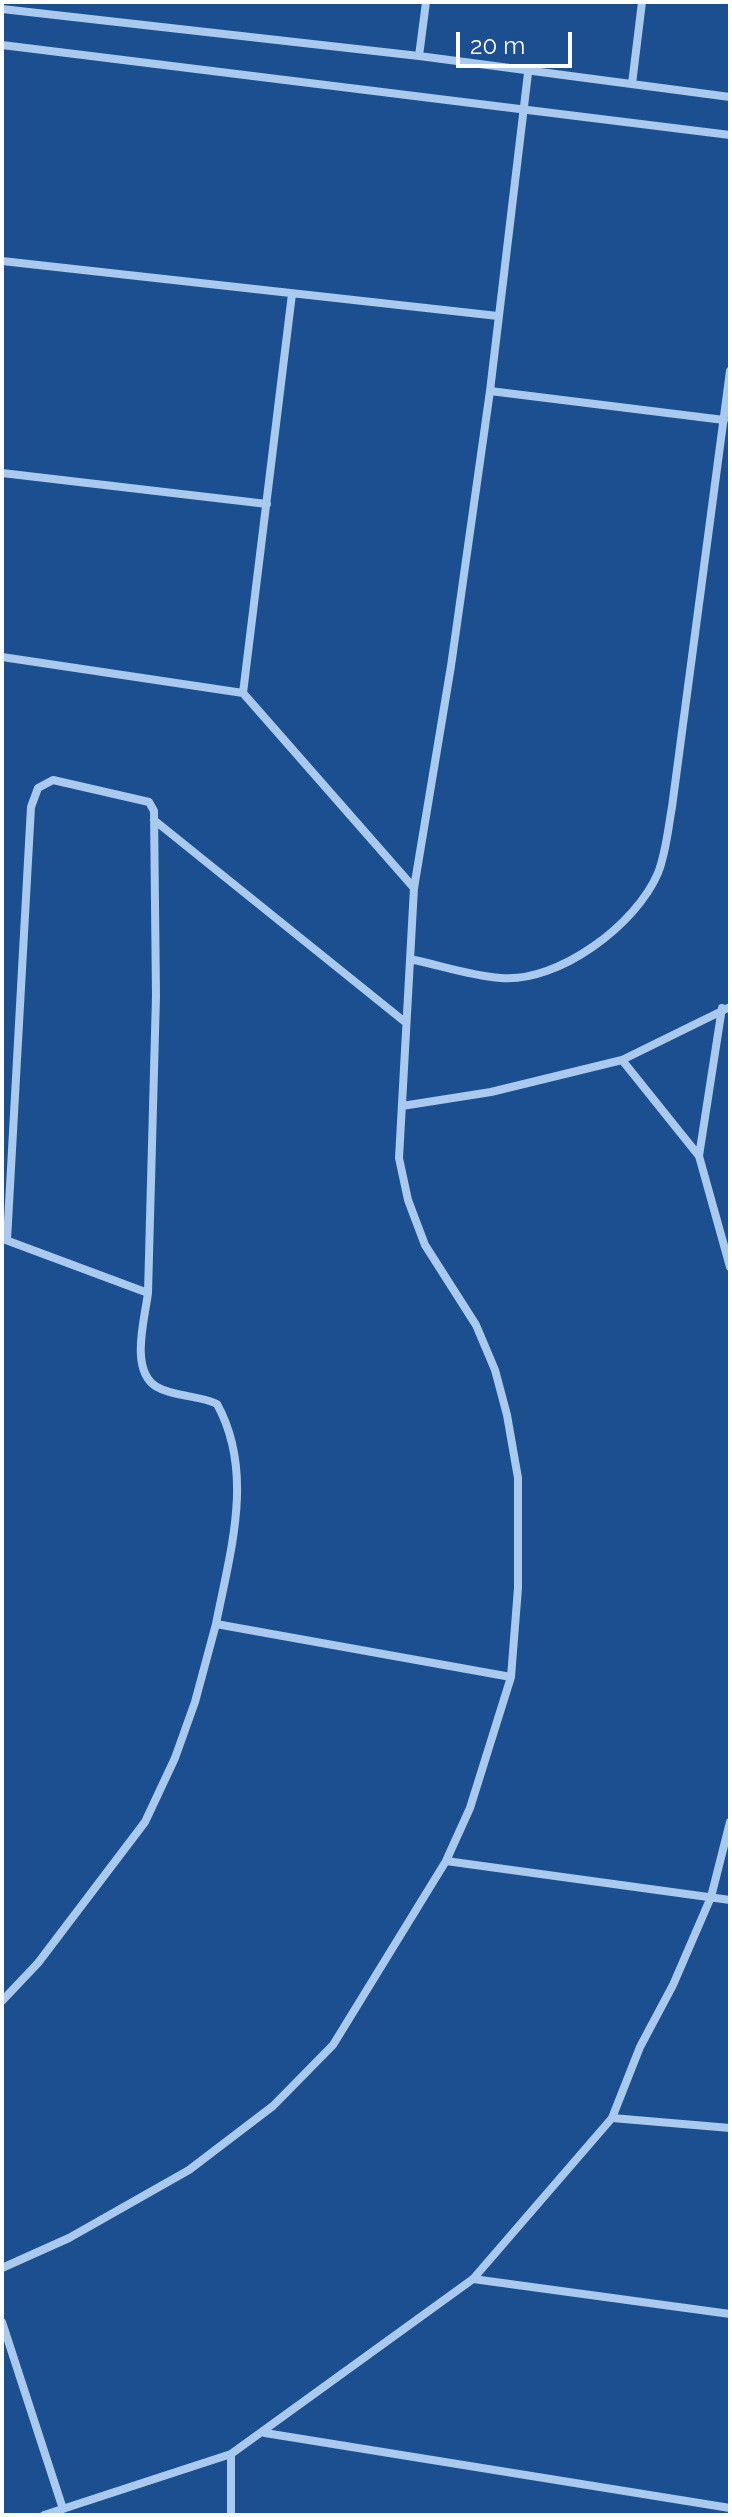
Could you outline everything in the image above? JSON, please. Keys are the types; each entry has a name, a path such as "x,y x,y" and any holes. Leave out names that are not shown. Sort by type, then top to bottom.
{"street":[{"path":"419,56 426,2"},
{"path":"632,84 642,2"},
{"path":"2,9 419,56 528,73 730,97"},
{"path":"2,45 523,109 661,130 730,135"},
{"path":"2,2268 69,2238 189,2170 273,2106 333,2045 446,1861 485,1764 511,1677 518,1588 518,1478 507,1415 495,1370 476,1325 425,1245 408,1200 399,1158 414,888 451,666 490,391 528,73"},
{"path":"2,261 498,316"},
{"path":"243,693 292,294"},
{"path":"410,959 502,978 546,971 591,947 616,928 657,874 672,807 730,371"},
{"path":"490,391 724,420"},
{"path":"2,473 267,504"},
{"path":"2,657 243,693 414,888"},
{"path":"2,2001 38,1963 145,1822 175,1758 195,1702 216,1624 239,1486 228,1424 217,1404 156,1387 144,1370 141,1347 148,1293 156,996 154,820 149,802 53,780 38,788 31,807 4,1239 148,1293"},
{"path":"154,820 405,1022"},
{"path":"402,1106 491,1092 622,1060 726,1008"},
{"path":"699,1156 726,1008"},
{"path":"622,1060 699,1156 730,1267"},
{"path":"216,1624 511,1677"},
{"path":"44,2515 231,2454 473,2279 612,2118 640,2047 673,1985 711,1897 730,1822"},
{"path":"446,1861 730,1900"},
{"path":"612,2118 730,2128"},
{"path":"473,2279 730,2314"},
{"path":"2,2322 63,2509"},
{"path":"265,2432 730,2508"},
{"path":"231,2454 231,2515"}]}
